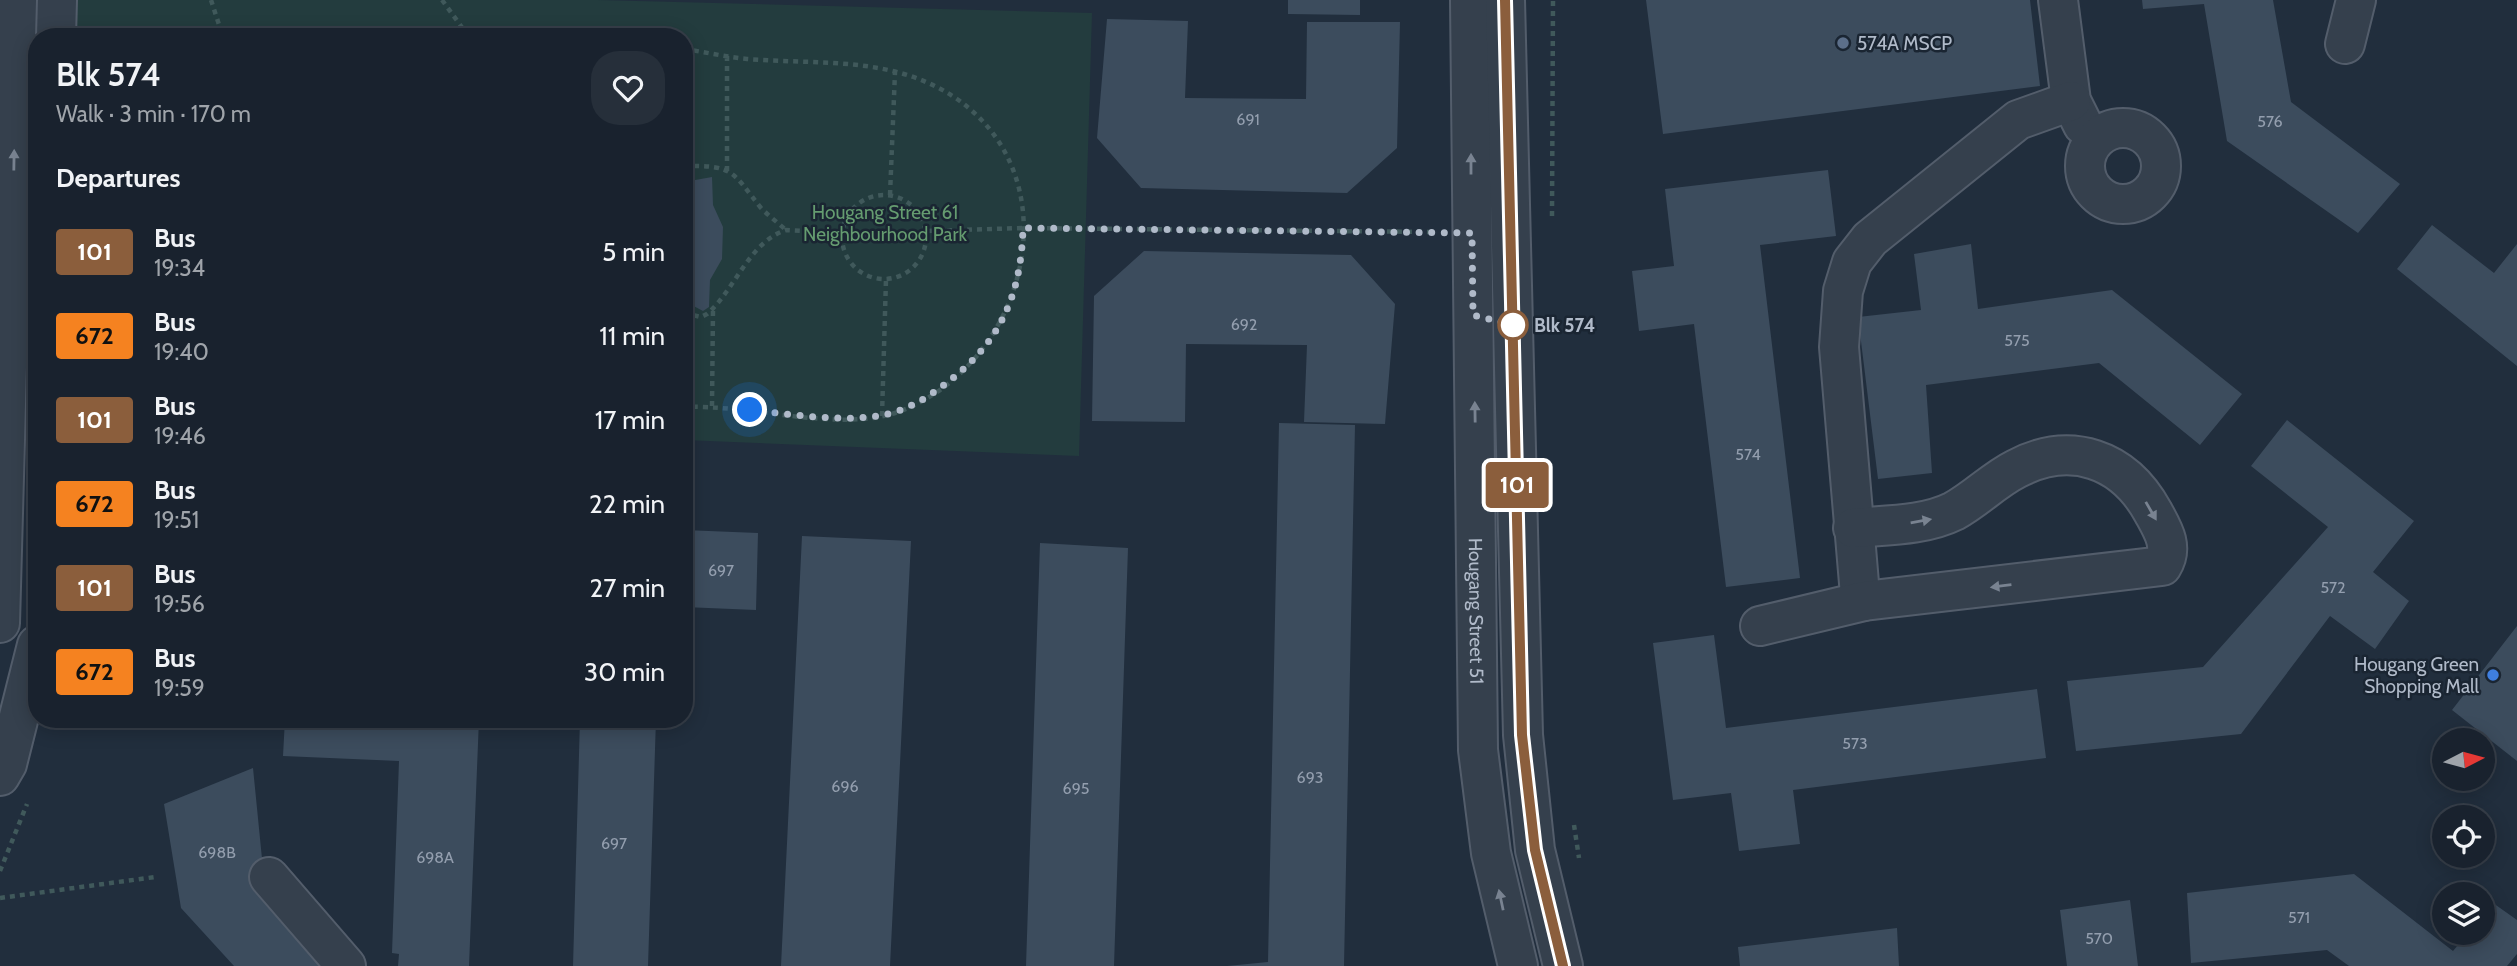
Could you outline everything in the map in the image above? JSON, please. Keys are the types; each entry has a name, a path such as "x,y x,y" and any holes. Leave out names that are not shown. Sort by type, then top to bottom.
{"street":[{"path":"0,623 17,0"},
{"path":"56,28 57,0"},
{"name":"Hougang Street 51","path":"1470,0 1478,750 1491,853 1518,966"},
{"path":"1505,0 1522,735 1535,850 1563,966"},
{"path":"2058,0 2071,101 2094,141"},
{"path":"2345,44 2356,0"},
{"path":"1864,601 1860,595 1853,528 1839,347 1843,291 1852,262 1870,239 2018,120 2048,106 2071,101"},
{"path":"1760,626 1864,601 2162,566 2169,555 2168,541 2151,509 2132,482 2112,466 2085,456 2054,458 2019,467 1954,511 1927,521 1853,528"},
{"path":"0,776 7,764 28,681"},
{"path":"269,877 346,966"}],"path":[{"path":"211,0 220,28"},
{"path":"442,0 462,28"},
{"path":"1551,226 1553,0"},
{"path":"693,50 746,59 843,61 895,72 956,99 994,136 1012,169 1023,228 1013,296 992,340 977,358 937,391 915,404 881,416 834,418 712,406 693,407"},
{"path":"727,55 727,171"},
{"path":"890,195 895,72"},
{"path":"693,166 710,166 727,171 742,180 766,213 786,230"},
{"path":"890,195 904,198 914,207 927,231 926,246 916,264 900,277 886,279 859,271 846,254 842,233 853,208 864,200 890,195"},
{"path":"927,231 1023,228 1472,233"},
{"path":"693,315 701,317 713,309 769,238 786,230 842,233"},
{"path":"881,416 886,279"},
{"path":"712,406 713,309"},
{"path":"1572,816 1581,869"},
{"path":"0,898 155,877"}],"green space":[{"name":"Hougang Street 61 Neighbourhood Park","path":"68,0 598,0 1092,13 1079,456 693,440 693,28 67,28"}],"building":[{"path":"1288,0 1360,0 1360,15 1288,14"},
{"name":"574A MSCP","path":"1646,0 2030,0 2040,86 1663,134"},
{"path":"2142,0 2273,0 2291,102 2400,184 2358,233 2227,141 2204,4 2143,9"},
{"path":"1107,19 1188,21 1185,98 1306,99 1307,22 1400,22 1397,148 1347,193 1141,188 1097,138"},
{"path":"1828,170 1836,236 1760,245 1800,578 1726,587 1694,324 1639,331 1632,271 1674,266 1665,189"},
{"path":"712,177 713,205 723,227 722,259 710,280 709,307 703,311 693,306 693,180"},
{"path":"2432,225 2494,273 2517,244 2517,366 2397,269"},
{"path":"1971,244 1978,309 2112,290 2242,394 2200,445 2099,363 1926,385 1932,473 1878,479 1858,317 1921,310 1914,254"},
{"path":"1144,251 1351,255 1395,304 1385,424 1304,422 1307,345 1186,344 1185,422 1092,421 1094,296"},
{"path":"2287,420 2414,521 2373,572 2409,601 2375,649 2330,616 2241,734 2076,751 2067,681 2203,667 2328,527 2251,466"},
{"path":"1279,423 1355,425 1344,966 1227,966 1268,962"},
{"path":"693,530 758,533 756,610 693,607"},
{"path":"802,536 911,541 890,966 781,966"},
{"path":"1040,543 1128,548 1114,966 1026,966"},
{"path":"2517,626 2517,761 2496,745 2496,728 2475,728 2452,710"},
{"path":"1714,635 1726,728 2037,689 2046,758 1793,790 1800,844 1739,851 1731,793 1673,800 1653,643"},
{"path":"285,728 479,728 469,966 398,966 399,954 392,953 399,761 283,756"},
{"path":"580,728 656,728 648,966 573,966"},
{"path":"253,768 266,899 331,966 234,966 181,908 164,804"},
{"path":"2354,874 2432,935 2432,945 2445,945 2453,951 2458,945 2495,945 2495,904 2517,920 2517,954 2507,966 2349,966 2327,950 2191,963 2187,893"},
{"path":"2130,900 2138,966 2067,966 2060,910"},
{"path":"1897,928 1899,966 1740,966 1738,947"}],"bus line":[{"name":"101","path":"1505,0 1522,735 1535,850 1563,966"}],"place":[{"name":"574A MSCP","path":"1843,43"},
{"name":"Blk 574","path":"1513,325"},
{"name":"Hougang Green Shopping Mall","path":"2493,675"}],"route":[{"path":"750,410 834,418 881,416 915,404 937,391 977,358 1004,319 1019,271 1023,228 1472,233 1473,315 1513,325"}]}
